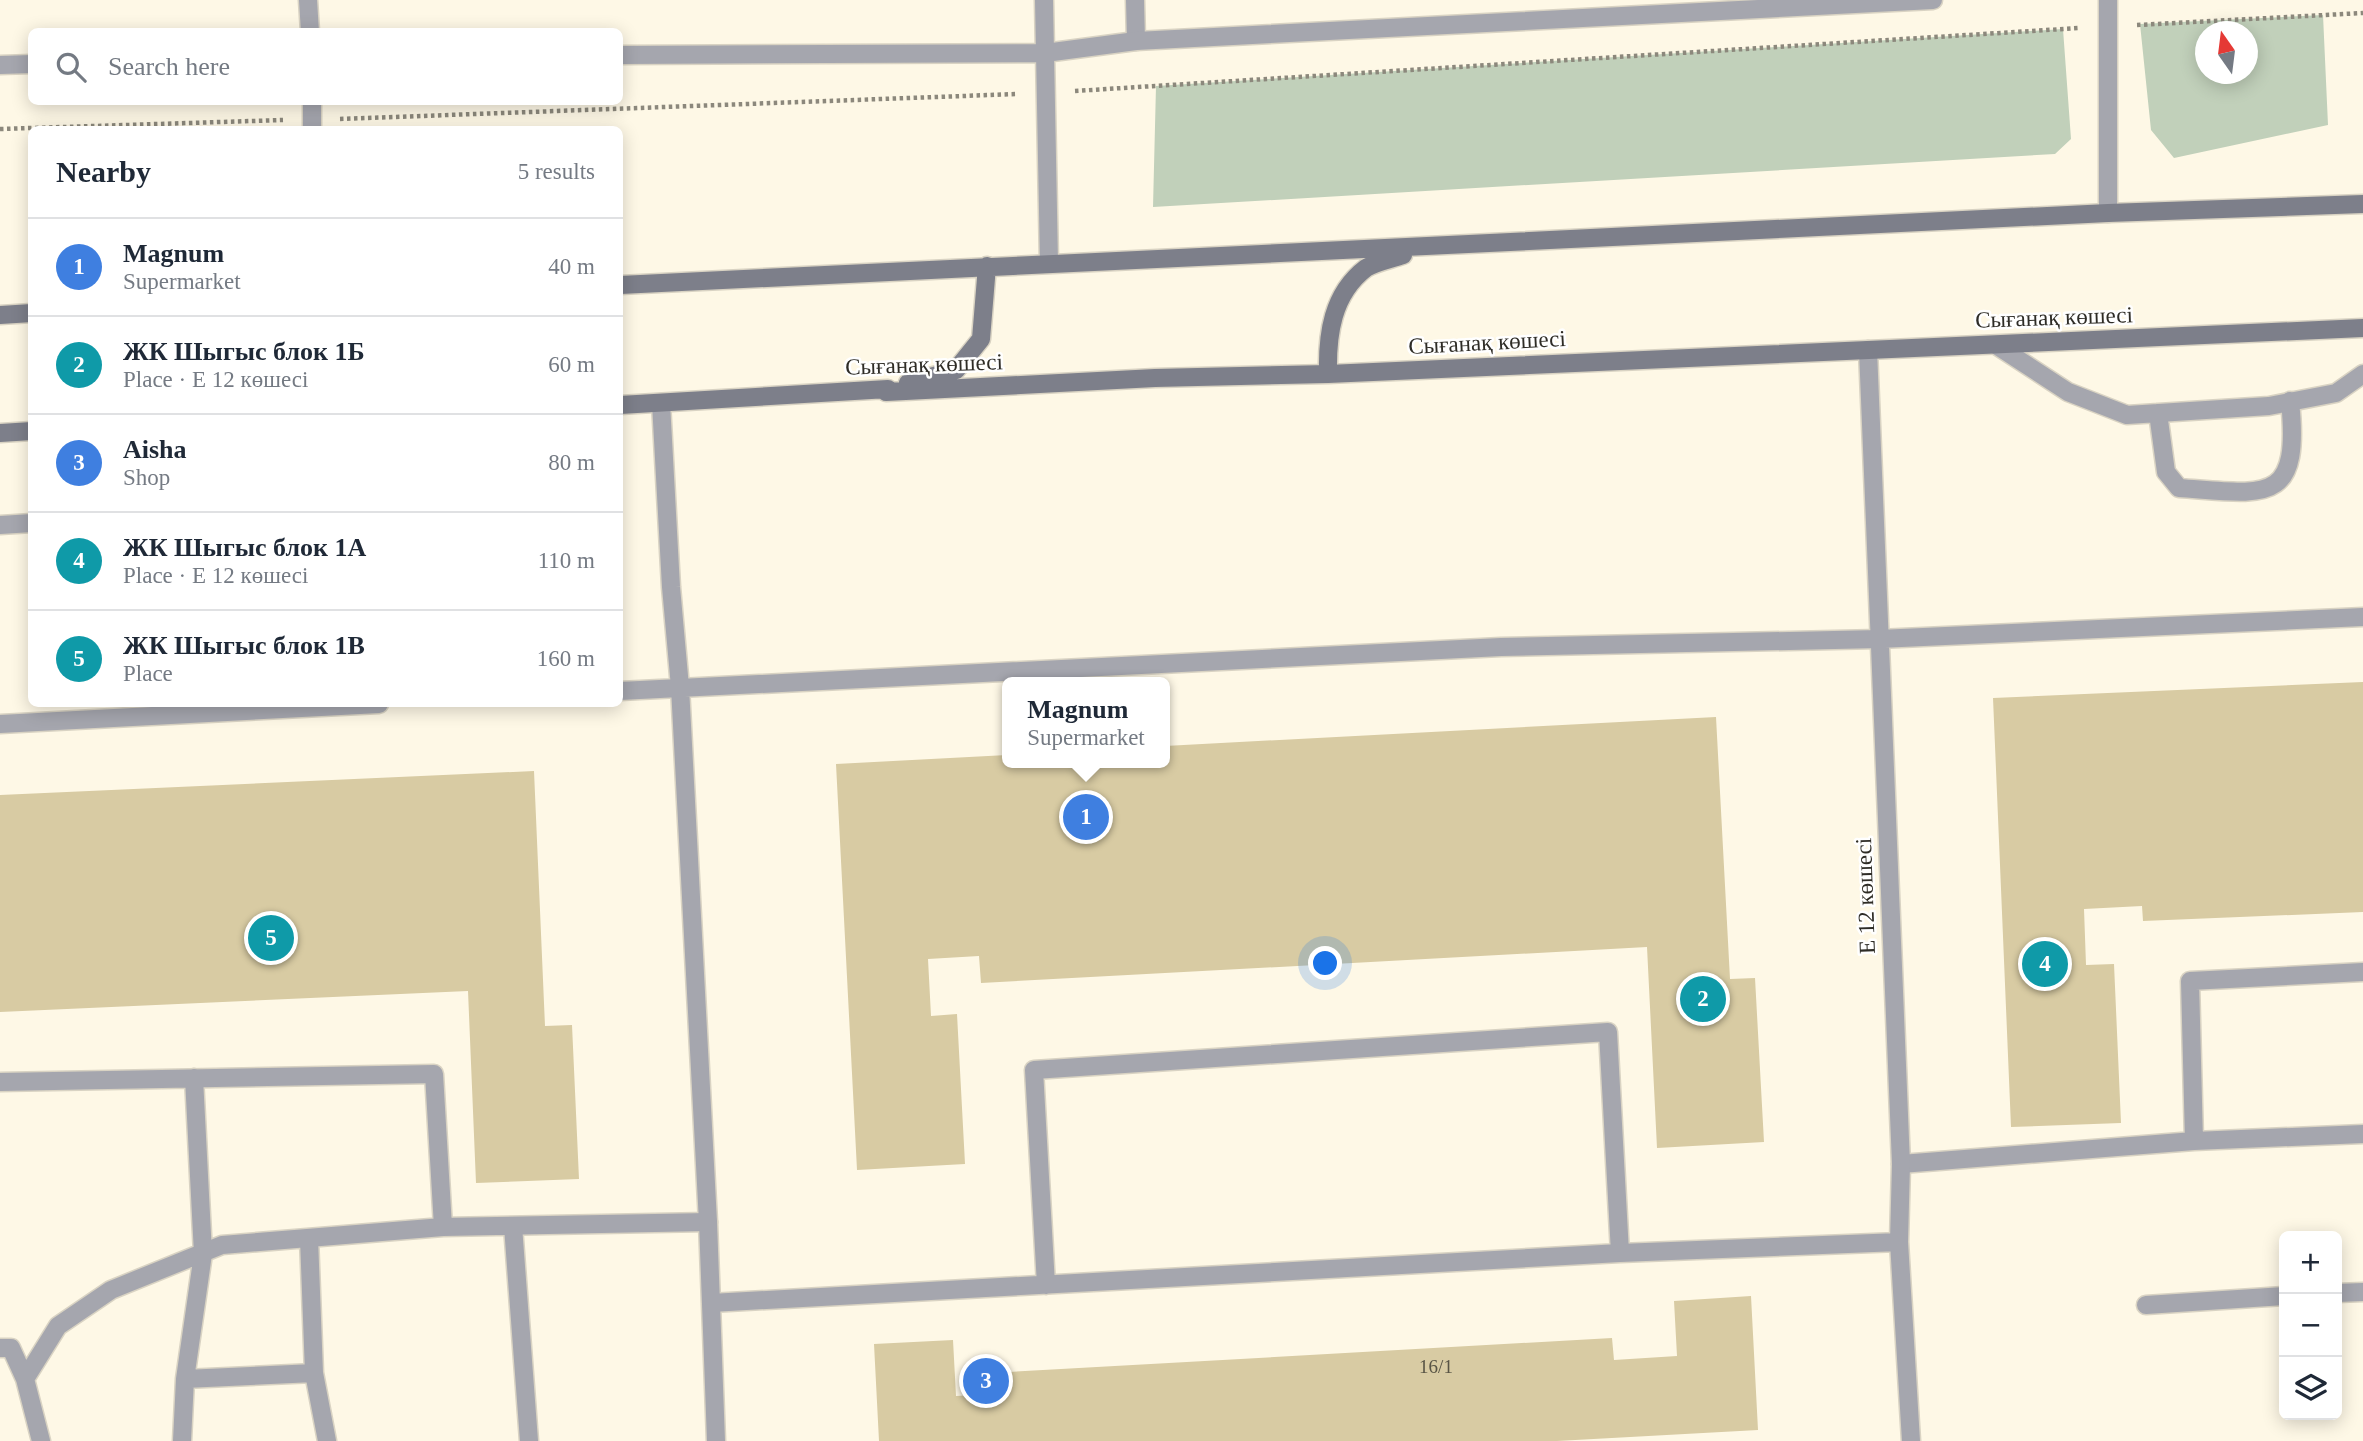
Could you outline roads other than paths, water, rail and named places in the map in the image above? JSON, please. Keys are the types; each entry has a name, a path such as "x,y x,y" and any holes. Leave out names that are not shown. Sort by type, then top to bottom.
{"main road":[{"path":"623,285 1049,263 1423,249 2108,213 2363,204"},
{"path":"1328,374 1328,344 1336,304 1367,268 1423,249"},
{"path":"888,389 956,370 981,339 987,266"},
{"path":"0,315 28,313"},
{"name":"Сығанақ көшесі","path":"623,405 888,389 886,392 1155,378 1328,374 2363,328"},
{"path":"0,433 28,431"}],"street":[{"path":"308,0 310,28"},
{"path":"1044,0 1049,263"},
{"path":"1135,0 1136,40"},
{"path":"623,55 1045,53 1136,40 1933,0"},
{"path":"2108,0 2108,213"},
{"path":"0,65 28,64"},
{"path":"1996,345 2068,392 2127,415 2269,406 2336,393 2363,374"},
{"name":"Е 12 көшесі","path":"1868,350 1901,1164 1899,1242 1911,1441"},
{"path":"2158,413 2166,472 2179,488 2252,491 2277,485 2288,472 2294,441 2290,401"},
{"path":"661,404 671,587 680,687 708,1222 716,1441"},
{"path":"0,524 28,523"},
{"path":"623,691 1501,647 1879,639 2363,617"},
{"path":"0,724 322,707"},
{"path":"2194,1141 2190,981 2363,972"},
{"path":"1046,1285 1034,1070 1608,1032 1620,1253"},
{"path":"0,1082 434,1074 443,1227"},
{"path":"182,1441 184,1378 203,1254 194,1078"},
{"path":"1901,1164 2194,1141 2363,1134"},
{"path":"25,1379 58,1326 111,1290 222,1245 443,1227 708,1222"},
{"path":"513,1226 529,1441"},
{"path":"309,1238 314,1373 327,1441"},
{"path":"711,1303 1620,1253 1899,1242"},
{"path":"2342,1293 2363,1292"},
{"path":"2146,1305 2279,1297"},
{"path":"0,1348 10,1348 25,1379 41,1441"},
{"path":"184,1378 314,1373"}],"place":[{"name":"Magnum","path":"1086,817"},
{"name":"ЖК Шыгыс блок 1В","path":"271,938"},
{"name":"ЖК Шыгыс блок 1А","path":"2045,964"},
{"name":"ЖК Шыгыс блок 1Б","path":"1703,999"},
{"name":"Aisha","path":"986,1381"}]}
